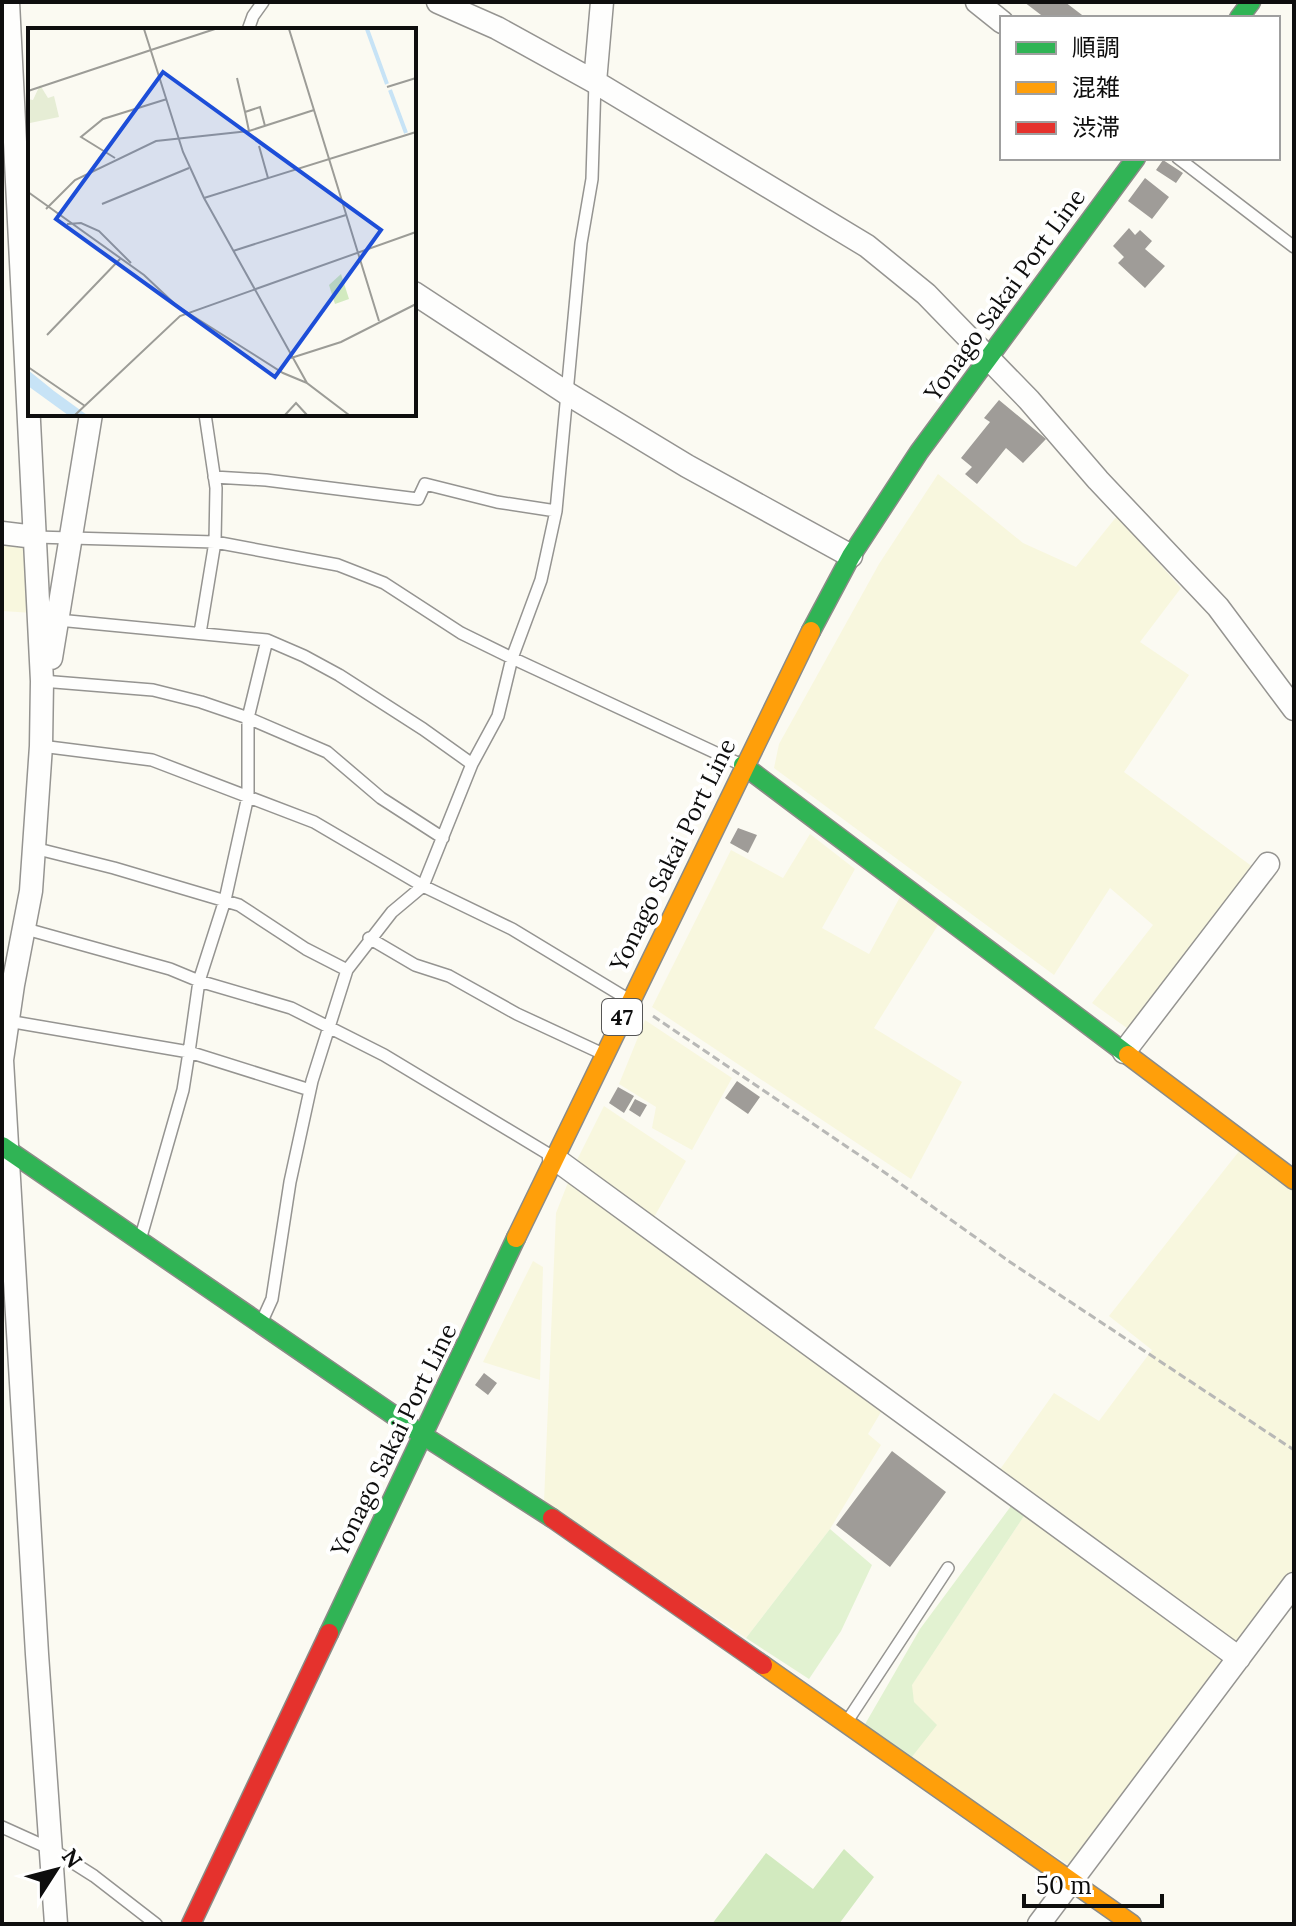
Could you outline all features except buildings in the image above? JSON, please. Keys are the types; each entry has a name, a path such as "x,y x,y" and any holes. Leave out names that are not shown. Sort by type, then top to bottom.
{"street":[{"path":"8,2 20,89 28,328"},
{"path":"438,2 497,28 595,82 867,246 926,294 1029,400 1098,480 1218,607 1294,709"},
{"path":"595,82 602,2"},
{"path":"977,2 1000,20"},
{"name":"Yonago Sakai Port Line","path":"191,1924 743,765 851,556 919,452 1135,160"},
{"path":"416,294 568,394 687,466 851,556"},
{"path":"31,416 42,670 41,746 26,929 2,1060 4,1147 56,1924"},
{"path":"42,670 52,658 91,416"},
{"path":"2,533 35,537"},
{"path":"743,765 1294,1180"},
{"path":"1124,1052 1268,864"},
{"path":"4,1147 424,1436 515,1492 1132,1924"},
{"path":"554,1158 1239,1658"},
{"path":"1039,1924 1294,1584"}],"lane":[{"path":"249,28 263,2"},
{"path":"260,1325 272,1299 290,1182 310,1090 347,970 392,912 423,886 472,764 498,716 512,658 541,580 556,511 581,243 592,179 595,82"},
{"path":"1181,160 1294,247"},
{"path":"200,633 215,542 214,477 205,416"},
{"path":"214,477 266,480 418,499 425,484 497,502 556,511"},
{"path":"35,537 215,542 338,565 384,583 461,633 743,765"},
{"path":"58,620 267,640 339,675 472,764"},
{"path":"139,1241 144,1233 183,1090 199,981 225,900 248,796 248,718 267,640"},
{"path":"42,670 153,690 248,718 327,752 381,798 443,838"},
{"path":"41,746 152,760 314,822 423,886 512,929 630,1000"},
{"path":"34,848 239,905 306,949 347,970"},
{"path":"26,929 170,969 199,981 291,1008 384,1055 554,1158"},
{"path":"369,938 415,965 449,976 517,1014 604,1054"},
{"path":"8,1021 189,1052 310,1090"},
{"path":"846,1723 948,1568"},
{"path":"2,1827 53,1850 94,1876 156,1924"}],"path":[{"path":"630,1000 877,1167 1010,1262 1294,1450"}],"green space":[{"path":"938,474 1023,543 1076,567 1117,516 1181,588 1140,642 1189,675 1124,772 1257,870 1131,1031 1092,1003 1153,925 1110,888 1054,975 774,768 779,744 879,564"},
{"path":"2,541 25,543 33,613 2,611"},
{"path":"810,834 855,869 822,928 869,954 900,897 938,925 874,1028 962,1082 911,1179 652,1007 731,850 783,878"},
{"path":"645,1020 732,1078 692,1150 652,1128 656,1107 619,1084"},
{"path":"604,1106 686,1161 653,1219 574,1166"},
{"path":"1240,1150 1294,1191 1294,1570 1234,1651 996,1475 1054,1393 1099,1421 1152,1350 1109,1316"},
{"path":"569,1180 881,1412 868,1434 881,1445 830,1529 746,1638 544,1502 556,1213"},
{"path":"533,1261 543,1267 540,1380 483,1362"},
{"path":"1011,1506 1026,1513 912,1685 914,1702 937,1725 911,1758 864,1726 920,1629"},
{"path":"1026,1513 1230,1657 1073,1862 1067,1864 911,1758 914,1702 911,1686"},
{"path":"830,1529 872,1565 841,1631 809,1679 746,1638"},
{"path":"844,1849 874,1877 839,1924 712,1924 766,1853 813,1889"}],"traffic: fast":[{"path":"1240,16 1251,2"},
{"path":"811,631 851,556 919,452 1135,160"},
{"path":"743,765 1128,1055"},
{"path":"2,1146 424,1436 552,1518"},
{"path":"329,1633 516,1238"}],"traffic: slow":[{"path":"516,1238 811,631"},
{"path":"1128,1055 1294,1180"},
{"path":"763,1665 1132,1924"}],"traffic: jam":[{"path":"552,1518 763,1665"},
{"path":"191,1924 329,1633"}]}
